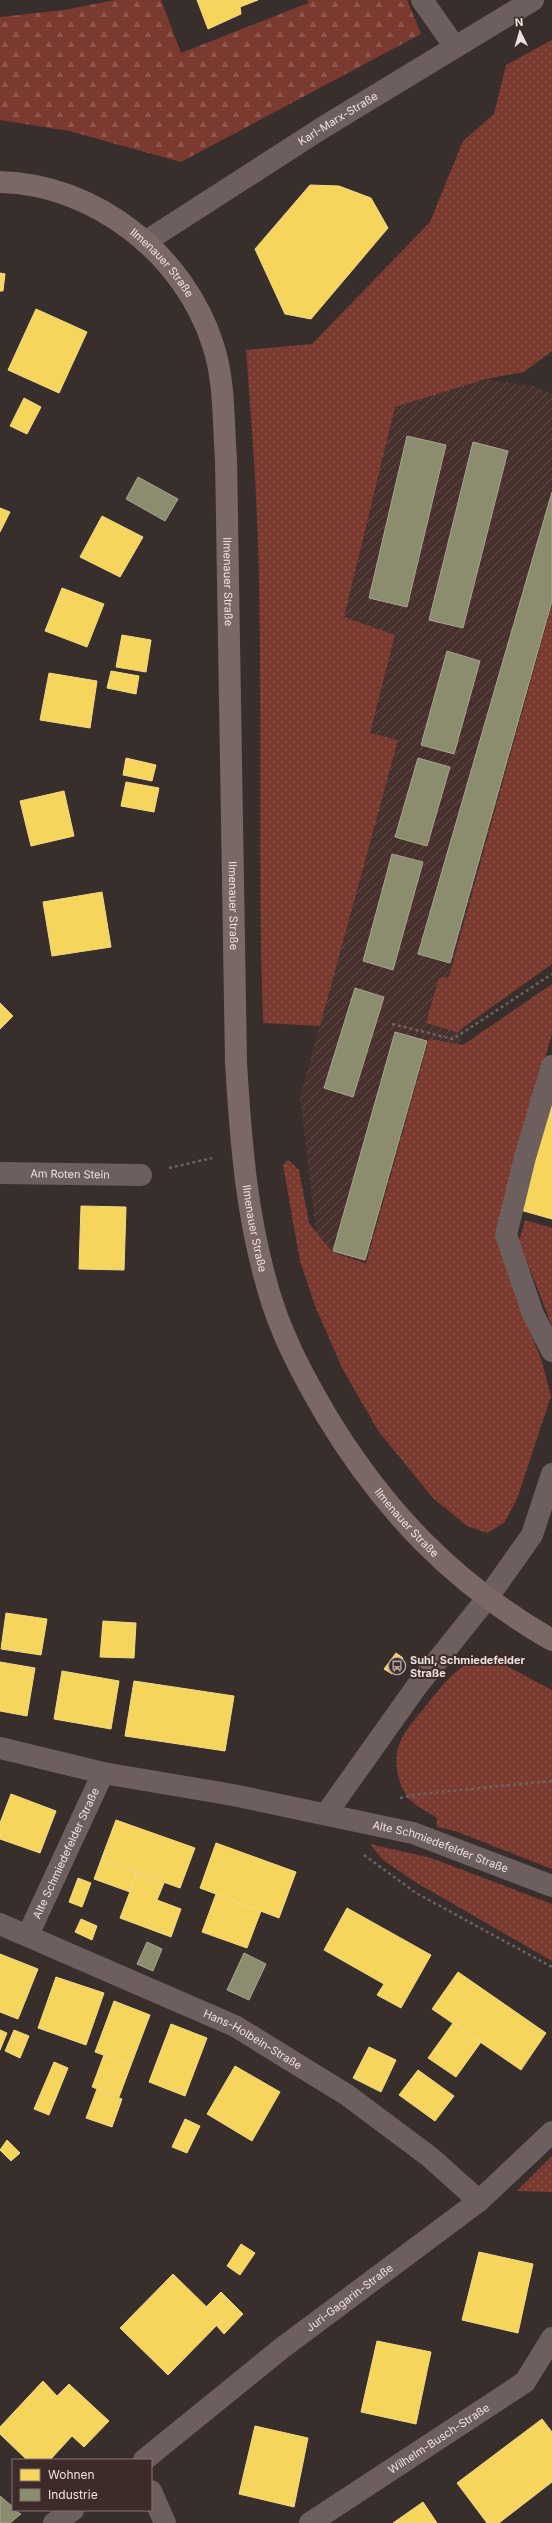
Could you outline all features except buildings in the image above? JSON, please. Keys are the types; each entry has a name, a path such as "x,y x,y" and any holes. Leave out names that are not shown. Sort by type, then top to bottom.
{"main road":[{"name":"Ilmenauer Straße","path":"0,182 21,182 63,192 96,206 145,242 175,272 198,306 213,345 222,386 228,560 236,1062 241,1151 246,1192 271,1298 298,1369 348,1450 383,1500 427,1547 488,1597 552,1640"}],"street":[{"path":"422,0 455,47"},
{"name":"Karl-Marx-Straße","path":"145,242 322,128 533,0"},
{"path":"552,1066 525,1157 506,1235 533,1314 552,1351"},
{"name":"Am Roten Stein","path":"0,1173 141,1175"},
{"path":"326,1814 417,1686 488,1597 532,1535 552,1474"},
{"name":"Alte Schmiedefelder Straße","path":"0,1748 103,1773 233,1795 413,1833 552,1886"},
{"name":"Alte Schmiedefelder Straße","path":"28,1935 103,1773"},
{"name":"Hans-Holbein-Straße","path":"0,1924 235,2026 347,2095 430,2157 479,2201"},
{"name":"Juri-Gagarin-Straße","path":"145,2459 282,2348 479,2201 552,2132"},
{"name":"Wilhelm-Busch-Straße","path":"310,2523 525,2382 552,2338"},
{"path":"152,2493 165,2523"},
{"path":"54,2523 72,2511"}],"path":[{"path":"392,1024 453,1039 552,974"},
{"path":"141,1175 241,1151"},
{"path":"398,1798 420,1794 552,1781"},
{"path":"358,1850 416,1892 552,1967"}],"shaded area":[{"path":"486,379 534,386 552,394 552,720 386,1301 322,1282 300,1097 398,740 370,733 395,635 344,617 395,407"}],"green space":[{"path":"115,0 161,0 181,53 308,3 307,0 407,0 421,34 181,162 69,131 0,120 0,17 64,10"},
{"path":"552,40 552,351 524,372 486,379 395,407 344,617 395,635 370,733 398,740 320,1026 263,1023 258,554 246,350 312,344 430,222 463,141 494,114 506,65"},
{"path":"552,605 552,964 457,1032 426,1023 439,978 449,977"},
{"path":"552,984 552,1034 497,1226 515,1295 541,1359 551,1396 517,1499 504,1523 487,1533 467,1526 433,1498 379,1432 343,1370 315,1306 300,1261 283,1165 288,1160 299,1170 309,1223 332,1252 366,1264 429,1039 463,1045"},
{"path":"525,1220 552,1228 552,1326 519,1241"},
{"path":"482,1657 495,1660 552,1690 552,1869 455,1831 437,1827 437,1818 412,1802 405,1793 401,1784 398,1774 397,1753 400,1743 409,1727 452,1675 467,1664"},
{"path":"370,1844 431,1858 552,1904 552,1961 417,1883 383,1860"},
{"path":"552,2156 552,2192 517,2191"}],"place":[{"name":"Suhl, Schmiedefelder Straße","path":"397,1666"}]}
